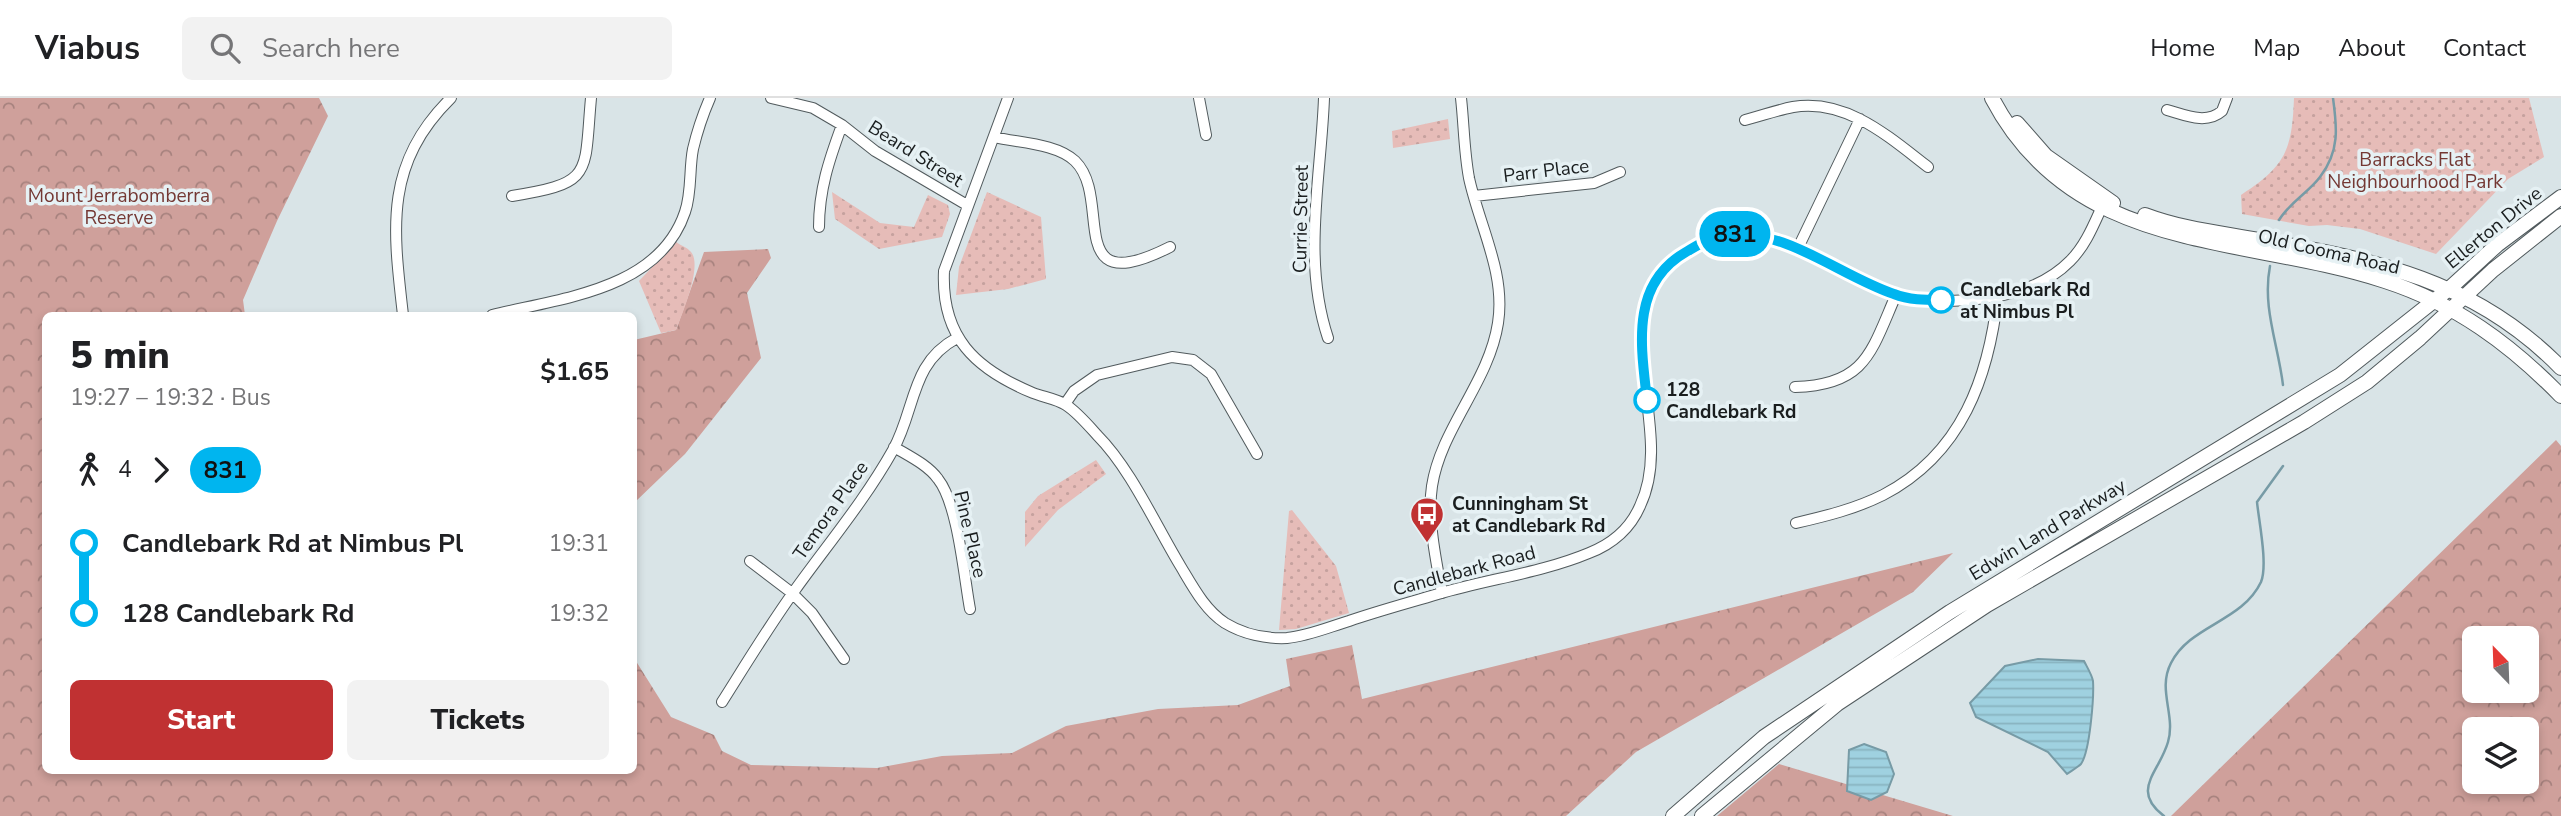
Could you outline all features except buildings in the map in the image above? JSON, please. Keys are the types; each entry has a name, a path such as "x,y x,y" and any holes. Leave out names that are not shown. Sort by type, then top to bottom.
{"main road":[{"path":"1992,98 2028,153 2064,186 2103,204"},
{"path":"2001,98 2015,121 2046,156 2103,204"},
{"name":"Ellerton Drive","path":"2450,288 2497,245 2561,197"},
{"name":"Old Cooma Road","path":"2103,204 2188,239 2381,263 2466,295 2513,326 2561,368"},
{"name":"Ellerton Drive","path":"2466,295 2561,216"},
{"name":"Old Cooma Road","path":"2281,251 2384,281 2453,309 2500,339 2561,396"},
{"name":"Edwin Land Parkway","path":"1673,816 1764,737 1864,669 2059,543 2304,399 2378,347 2450,288"},
{"name":"Edwin Land Parkway","path":"1702,816 1837,704 2080,549 2337,402 2398,357 2466,295"}],"street":[{"path":"403,312 397,230 399,186 410,152 428,121 451,98"},
{"path":"512,196 560,187 576,176 585,156 591,98"},
{"path":"504,312 603,287 636,272 658,256 685,212 693,149 710,98"},
{"name":"Beard Street","path":"771,98 813,108 842,125 875,151 967,205"},
{"name":"Candlebark Road","path":"1008,98 944,271 946,305 957,338 984,367 1031,392 1065,404 1100,437 1210,610 1224,623 1264,636 1297,636 1441,593 1591,553 1621,535 1639,509 1649,485 1650,422 1640,334 1646,299 1656,277 1676,258 1709,239 1723,235 1761,236 1896,295 1941,300 1997,294 2029,287 2061,270 2081,248 2103,204"},
{"path":"1199,98 1206,135"},
{"name":"Currie Street","path":"1324,98 1314,250 1319,311 1328,338"},
{"path":"1441,593 1433,486 1447,444 1481,379 1498,324 1500,298 1490,243 1474,196 1467,164 1461,98"},
{"path":"2167,110 2197,118 2208,118 2222,111 2227,98"},
{"path":"1745,120 1794,107 1839,109 1860,119 1928,167"},
{"path":"1797,250 1860,119"},
{"path":"819,227 819,200 824,173 842,125"},
{"path":"993,137 1057,150 1074,160 1083,171 1096,238 1107,257 1120,263 1132,264 1170,247"},
{"name":"Parr Place","path":"1474,196 1594,184 1620,172"},
{"path":"1796,523 1852,508 1884,494 1904,482 1944,444 1970,406 1986,369 1997,294"},
{"path":"1795,387 1834,383 1858,369 1875,345 1896,295"},
{"name":"Temora Place","path":"722,702 792,593 873,482 894,447 923,367 934,352 957,338"},
{"path":"1065,404 1074,391 1097,375 1172,357 1193,360 1210,374 1257,454"},
{"name":"Pine Place","path":"894,447 931,471 945,489 959,544 970,609"},
{"path":"750,561 792,593 812,613 844,659"}],"green space":[{"name":"Mount Jerrabomberra Reserve","path":"0,98 319,98 328,116 277,221 243,300 245,312 42,312 42,774 637,774 637,663 671,717 714,735 722,751 751,765 877,768 942,756 1012,753 1066,726 1158,709 1238,705 1290,686 1286,659 1352,645 1362,699 1953,553 1913,592 1636,752 1566,816 0,816"},
{"name":"Barracks Flat Neighbourhood Park","path":"2294,98 2529,98 2544,157 2508,179 2436,254 2360,229 2309,226 2242,214 2241,195 2268,175 2284,155 2291,131"},
{"path":"1448,119 1450,139 1393,148 1392,131"},
{"path":"832,192 880,223 914,227 928,195 948,205 950,214 942,237 879,249 835,219"},
{"path":"987,192 1041,217 1046,279 1008,289 956,295 959,267"},
{"path":"676,242 689,250 694,257 695,266 687,301 676,330 661,333 639,281"},
{"path":"768,249 771,258 747,293 761,358 685,454 637,500 637,339 676,330 704,252"},
{"path":"2556,440 2561,446 2561,816 2171,816"},
{"path":"1096,460 1106,474 1058,510 1025,547 1025,512 1038,496"},
{"path":"1292,510 1336,566 1349,613 1296,629 1279,630 1289,511"},
{"path":"1779,764 1953,816 1717,816"}],"water":[{"path":"2038,659 2084,661 2092,679 2092,711 2087,748 2081,764 2067,774 2048,752 1976,717 1970,703 2005,666"},
{"path":"1864,744 1886,752 1894,774 1887,792 1871,800 1847,791 1849,750"}],"waterway":[{"path":"2279,220 2315,183 2331,158 2336,139 2333,98"},
{"path":"2270,266 2269,311 2283,385"},
{"path":"2164,816 2154,807 2148,789 2170,732 2167,673 2180,650 2190,640 2242,606 2261,582 2263,554 2257,502 2283,466"}],"bus line":[{"name":"831","path":"1647,400 1640,334 1646,299 1656,277 1676,258 1709,239 1739,234 1768,238 1896,295 1916,300 1941,300"}],"place":[{"name":"Candlebark Rd at Nimbus Pl","path":"1941,300"},
{"name":"128 Candlebark Rd","path":"1647,400"},
{"name":"Cunningham St at Candlebark Rd","path":"1427,544"}]}
